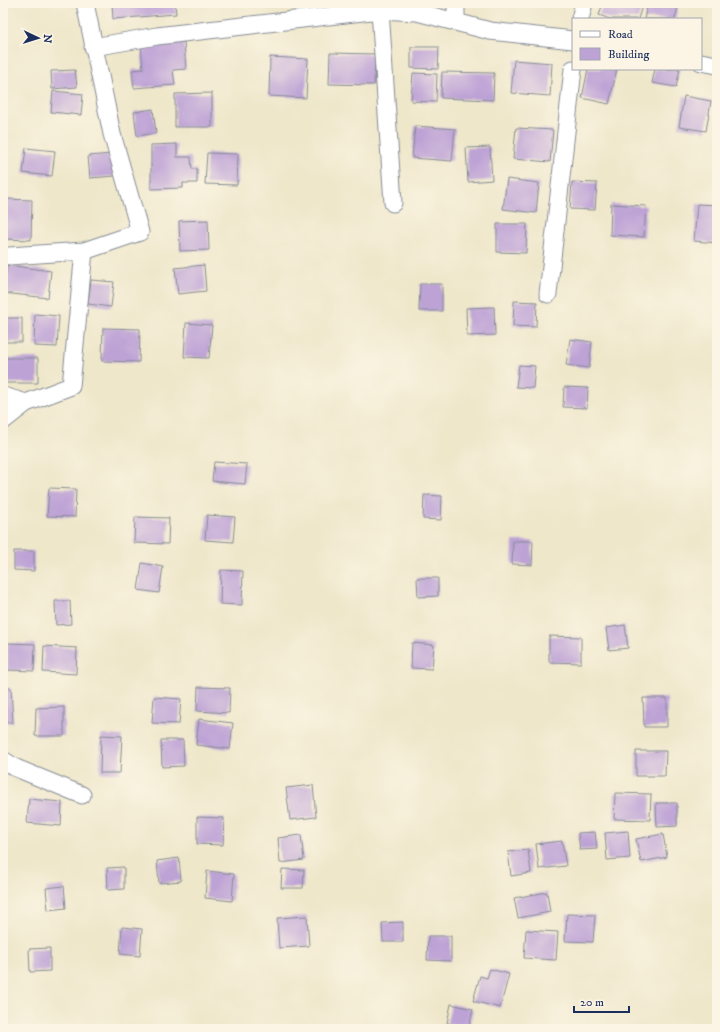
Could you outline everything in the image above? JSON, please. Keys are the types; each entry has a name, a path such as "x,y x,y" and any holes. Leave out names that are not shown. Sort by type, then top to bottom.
{"street":[{"path":"9,256 84,251 140,232 112,134 85,3"},
{"path":"456,3 456,21"},
{"path":"580,18 584,3"},
{"path":"93,47 157,36 380,10 417,12 490,31 572,40"},
{"path":"380,10 393,203"},
{"path":"702,62 717,65"},
{"path":"548,294 574,70"},
{"path":"3,421 26,403 71,386 84,251"},
{"path":"3,396 26,403"},
{"path":"3,760 16,768 82,795"}],"building":[{"path":"112,3 175,3 176,14 113,19"},
{"path":"603,3 643,3 638,18 607,18 599,15"},
{"path":"648,3 679,3 675,18 644,18"},
{"path":"184,42 186,69 173,70 175,85 134,88 132,70 143,69 141,45"},
{"path":"411,47 439,47 438,69 411,68"},
{"path":"330,53 375,54 374,85 329,84"},
{"path":"270,57 308,59 306,98 269,96"},
{"path":"514,60 552,63 550,96 511,93"},
{"path":"75,70 77,87 52,89 51,71"},
{"path":"588,70 617,70 609,104 582,98"},
{"path":"655,70 680,70 676,87 652,83"},
{"path":"442,72 494,73 493,100 441,98"},
{"path":"413,73 437,74 436,102 411,101"},
{"path":"53,91 83,94 81,115 51,112"},
{"path":"212,93 212,127 175,127 175,94"},
{"path":"684,96 711,101 706,131 679,127"},
{"path":"153,109 156,133 137,136 134,112"},
{"path":"415,126 455,129 452,161 412,158"},
{"path":"516,128 553,130 550,162 513,159"},
{"path":"177,144 177,157 191,157 192,169 197,169 197,183 183,183 183,188 151,189 151,145"},
{"path":"490,147 492,180 468,182 466,148"},
{"path":"26,148 55,151 52,176 23,173"},
{"path":"207,153 238,154 237,185 205,184"},
{"path":"112,154 115,176 90,178 88,156"},
{"path":"507,179 539,183 536,213 503,209"},
{"path":"572,182 597,183 595,210 570,209"},
{"path":"5,199 32,200 31,240 4,239"},
{"path":"611,204 646,206 644,237 610,235"},
{"path":"697,204 717,205 717,243 694,241"},
{"path":"208,220 209,250 180,251 179,221"},
{"path":"497,224 527,224 526,253 497,252"},
{"path":"7,265 51,271 48,298 3,293"},
{"path":"204,265 206,291 178,294 175,268"},
{"path":"91,280 114,282 111,307 88,304"},
{"path":"420,284 442,284 442,311 419,311"},
{"path":"514,301 537,302 536,327 513,326"},
{"path":"494,307 495,335 467,336 466,308"},
{"path":"35,314 59,316 57,347 34,346"},
{"path":"3,318 22,318 22,342 3,342"},
{"path":"186,323 212,325 209,358 184,357"},
{"path":"103,328 140,329 139,362 102,361"},
{"path":"570,339 592,342 589,368 566,365"},
{"path":"3,358 38,358 38,383 3,383"},
{"path":"519,365 535,366 533,388 516,387"},
{"path":"564,387 588,388 587,408 563,407"},
{"path":"214,462 247,464 245,484 212,481"},
{"path":"49,488 76,489 75,517 47,516"},
{"path":"424,495 442,496 441,520 423,519"},
{"path":"207,515 235,517 233,542 205,540"},
{"path":"135,517 169,518 168,544 134,543"},
{"path":"513,541 533,541 532,565 512,564"},
{"path":"14,551 34,551 34,571 14,570"},
{"path":"142,563 163,567 159,593 138,590"},
{"path":"221,570 243,571 242,605 220,604"},
{"path":"417,578 438,578 438,596 418,597"},
{"path":"55,601 70,601 71,624 56,625"},
{"path":"625,625 628,648 609,650 606,628"},
{"path":"549,636 581,637 581,663 549,662"},
{"path":"8,643 35,644 34,671 7,670"},
{"path":"412,643 434,645 432,669 411,668"},
{"path":"44,646 77,648 76,674 43,672"},
{"path":"198,687 230,688 229,713 197,711"},
{"path":"3,688 11,688 13,722 3,723"},
{"path":"154,697 181,699 179,724 152,723"},
{"path":"643,698 667,698 667,727 644,727"},
{"path":"64,707 64,736 35,736 36,708"},
{"path":"199,719 233,723 230,749 196,745"},
{"path":"101,735 122,736 120,773 100,773"},
{"path":"161,740 183,740 184,766 162,767"},
{"path":"636,751 666,751 665,776 636,776"},
{"path":"313,785 316,817 290,820 286,788"},
{"path":"615,793 651,794 650,820 614,819"},
{"path":"29,799 62,802 61,826 27,823"},
{"path":"656,803 677,803 677,826 657,827"},
{"path":"197,817 224,818 223,845 197,844"},
{"path":"628,831 630,858 607,860 605,833"},
{"path":"595,832 597,849 580,850 578,833"},
{"path":"663,834 667,857 641,862 636,839"},
{"path":"301,835 304,860 280,863 278,838"},
{"path":"562,841 566,866 539,869 536,844"},
{"path":"528,850 531,873 511,876 508,852"},
{"path":"179,858 181,881 159,883 157,861"},
{"path":"124,867 124,889 108,890 107,868"},
{"path":"282,869 304,870 303,888 281,888"},
{"path":"207,871 234,874 232,901 205,898"},
{"path":"64,886 66,908 48,910 46,888"},
{"path":"547,892 550,912 518,918 514,898"},
{"path":"567,914 595,915 593,942 565,941"},
{"path":"307,916 309,946 279,948 277,918"},
{"path":"403,922 403,942 383,942 382,923"},
{"path":"122,927 142,929 140,956 120,954"},
{"path":"526,930 558,932 556,960 524,958"},
{"path":"428,936 451,936 451,961 427,960"},
{"path":"50,948 50,971 30,972 29,949"},
{"path":"490,969 509,974 500,1008 473,1001 480,976 487,978"},
{"path":"451,1004 473,1009 469,1027 447,1023"}]}
